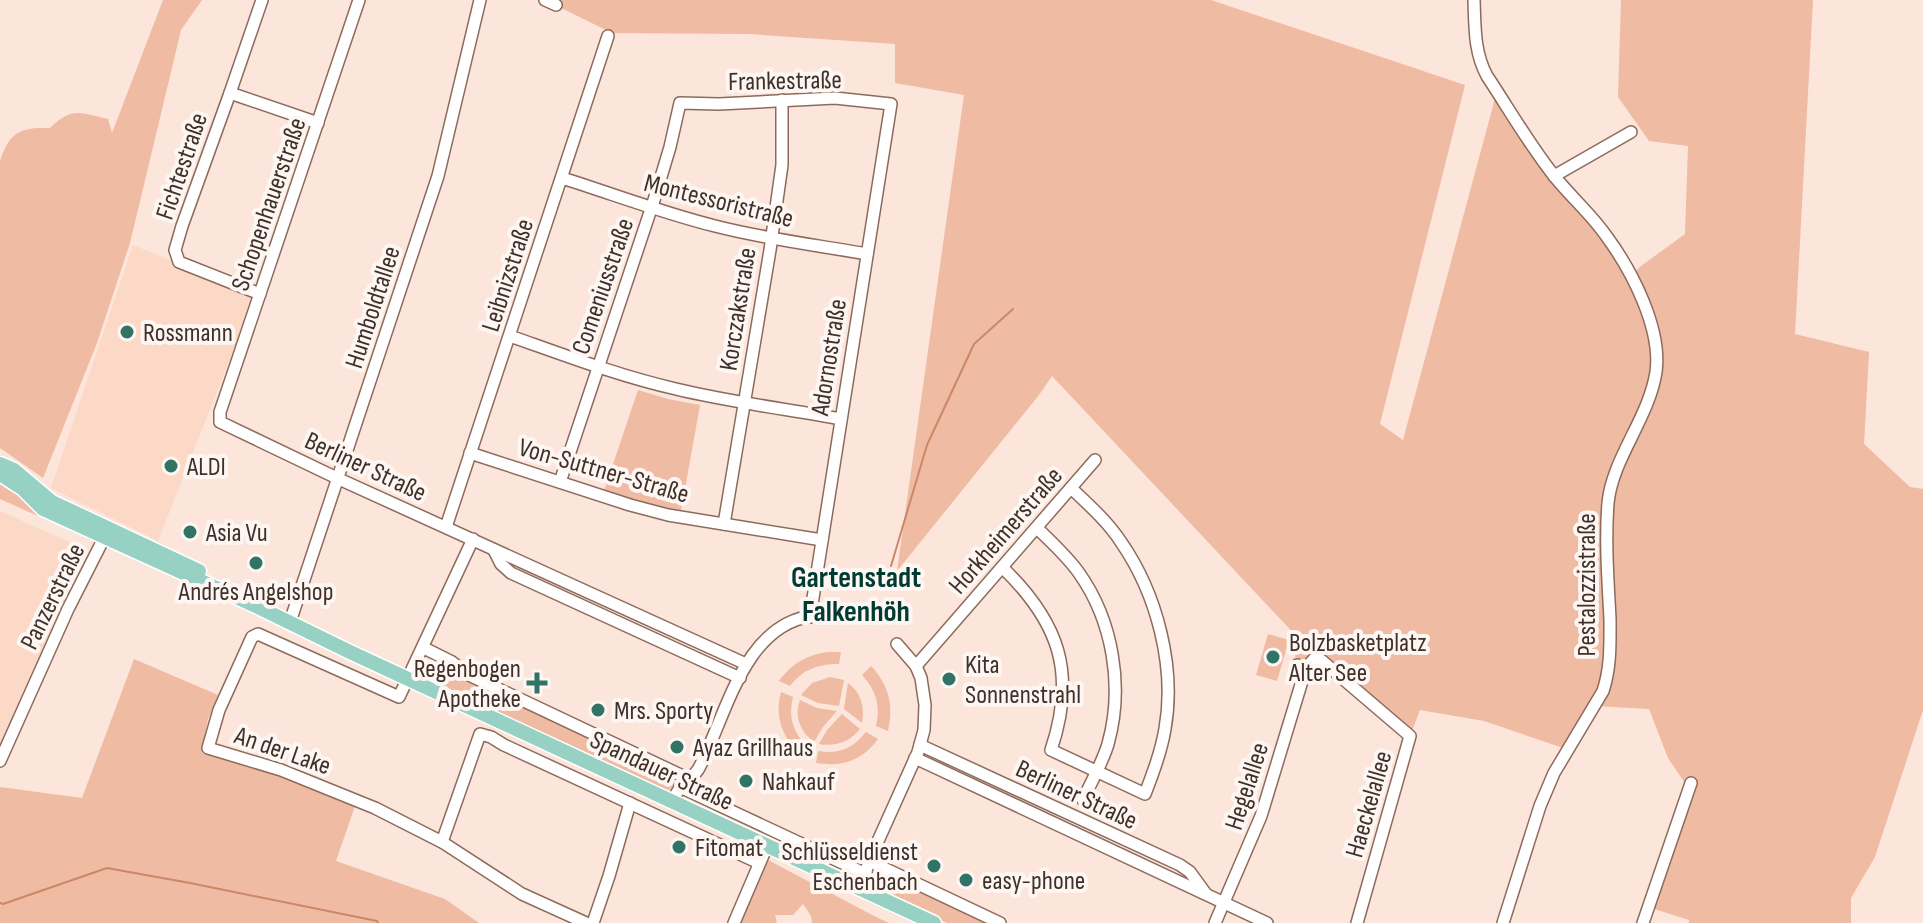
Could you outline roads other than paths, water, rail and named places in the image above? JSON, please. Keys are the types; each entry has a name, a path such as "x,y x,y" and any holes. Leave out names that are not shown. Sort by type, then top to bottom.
{"main road":[{"name":"Spandauer Straße","path":"0,464 14,470 52,502 292,618"},
{"name":"Spandauer Straße","path":"0,474 23,489 43,509 104,538 326,631 350,652 934,923"}],"street":[{"name":"Fichtestraße","path":"260,294 179,262 175,250 262,0"},
{"name":"Schopenhauerstraße","path":"220,422 220,412 359,0"},
{"name":"Humboldtallee","path":"292,618 438,176 480,0"},
{"name":"Pestalozzistraße","path":"1474,0 1476,47 1487,76 1554,176 1606,235 1624,265 1655,337 1656,372 1647,405 1612,481 1608,497 1608,676 1601,696 1554,773 1540,806 1503,923"},
{"name":"Leibnizstraße","path":"446,527 608,36"},
{"name":"Fichtestraße","path":"230,93 318,123"},
{"name":"Frankestraße","path":"680,103 835,98 891,104"},
{"name":"Korczakstraße","path":"724,524 771,239 782,156 782,100"},
{"name":"Comeniusstraße","path":"560,482 652,208 680,103"},
{"name":"Adornostraße","path":"810,617 891,104"},
{"path":"1554,176 1631,132"},
{"name":"Montessoristraße","path":"562,178 714,226 771,239 867,254"},
{"path":"510,336 673,388 841,419"},
{"name":"Berliner Straße","path":"220,422 746,664"},
{"name":"Von-Suttner-Straße","path":"470,453 668,515 822,540"},
{"name":"Horkheimerstraße","path":"916,666 1095,460"},
{"path":"1002,567 1036,604 1048,624 1059,655 1062,704 1051,750 1145,794 1165,727 1166,661 1161,636 1150,598 1131,557 1120,540 1071,488"},
{"path":"1037,528 1078,572 1090,591 1107,631 1114,671 1115,704 1107,746 1083,800"},
{"name":"Panzerstraße","path":"0,761 68,609 104,538"},
{"path":"409,679 473,539"},
{"name":"Berliner Straße","path":"494,549 501,564 511,573 740,678"},
{"path":"672,801 697,772 754,652 789,624 810,617 837,616"},
{"name":"An der Lake","path":"409,679 399,697 258,634 252,637 219,710 208,748 281,770 348,797 442,842 522,894 586,923"},
{"path":"861,889 924,730 925,705 921,678 916,666 897,644"},
{"name":"Spandauer Straße","path":"424,648 452,662 469,675 685,783 868,867 1000,923"},
{"name":"Haeckelallee","path":"1301,666 1315,658 1321,660 1410,736 1357,923"},
{"name":"Hegelallee","path":"1215,923 1261,816 1301,666"},
{"name":"Spandauer Straße","path":"442,842 480,734 759,863"},
{"path":"535,759 544,742"},
{"name":"Berliner Straße","path":"920,745 1180,865 1190,872 1206,894"},
{"name":"Berliner Straße","path":"915,758 1267,923"},
{"path":"1643,923 1691,783"},
{"path":"593,923 630,803"},
{"path":"734,923 767,846"}],"waterway":[{"path":"891,566 927,445 974,344 1013,309"},
{"path":"0,903 107,868 378,923"}],"place":[{"name":"Rossmann","path":"127,332"},
{"name":"ALDI","path":"171,466"},
{"name":"Asia Vu","path":"190,532"},
{"name":"Andrés Angelshop","path":"256,563"},
{"name":"Bolzbasketplatz Alter See","path":"1273,657"},
{"name":"Kita Sonnenstrahl","path":"949,679"},
{"name":"Regenbogen Apotheke","path":"537,683"},
{"name":"Mrs. Sporty","path":"598,710"},
{"name":"Ayaz Grillhaus","path":"677,747"},
{"name":"Nahkauf","path":"746,781"},
{"name":"Fitomat","path":"679,847"},
{"name":"Schlüsseldienst Eschenbach","path":"934,866"},
{"name":"easy-phone","path":"966,880"}],"district":[{"name":"Gartenstadt Falkenhöh","path":"856,594"}]}
